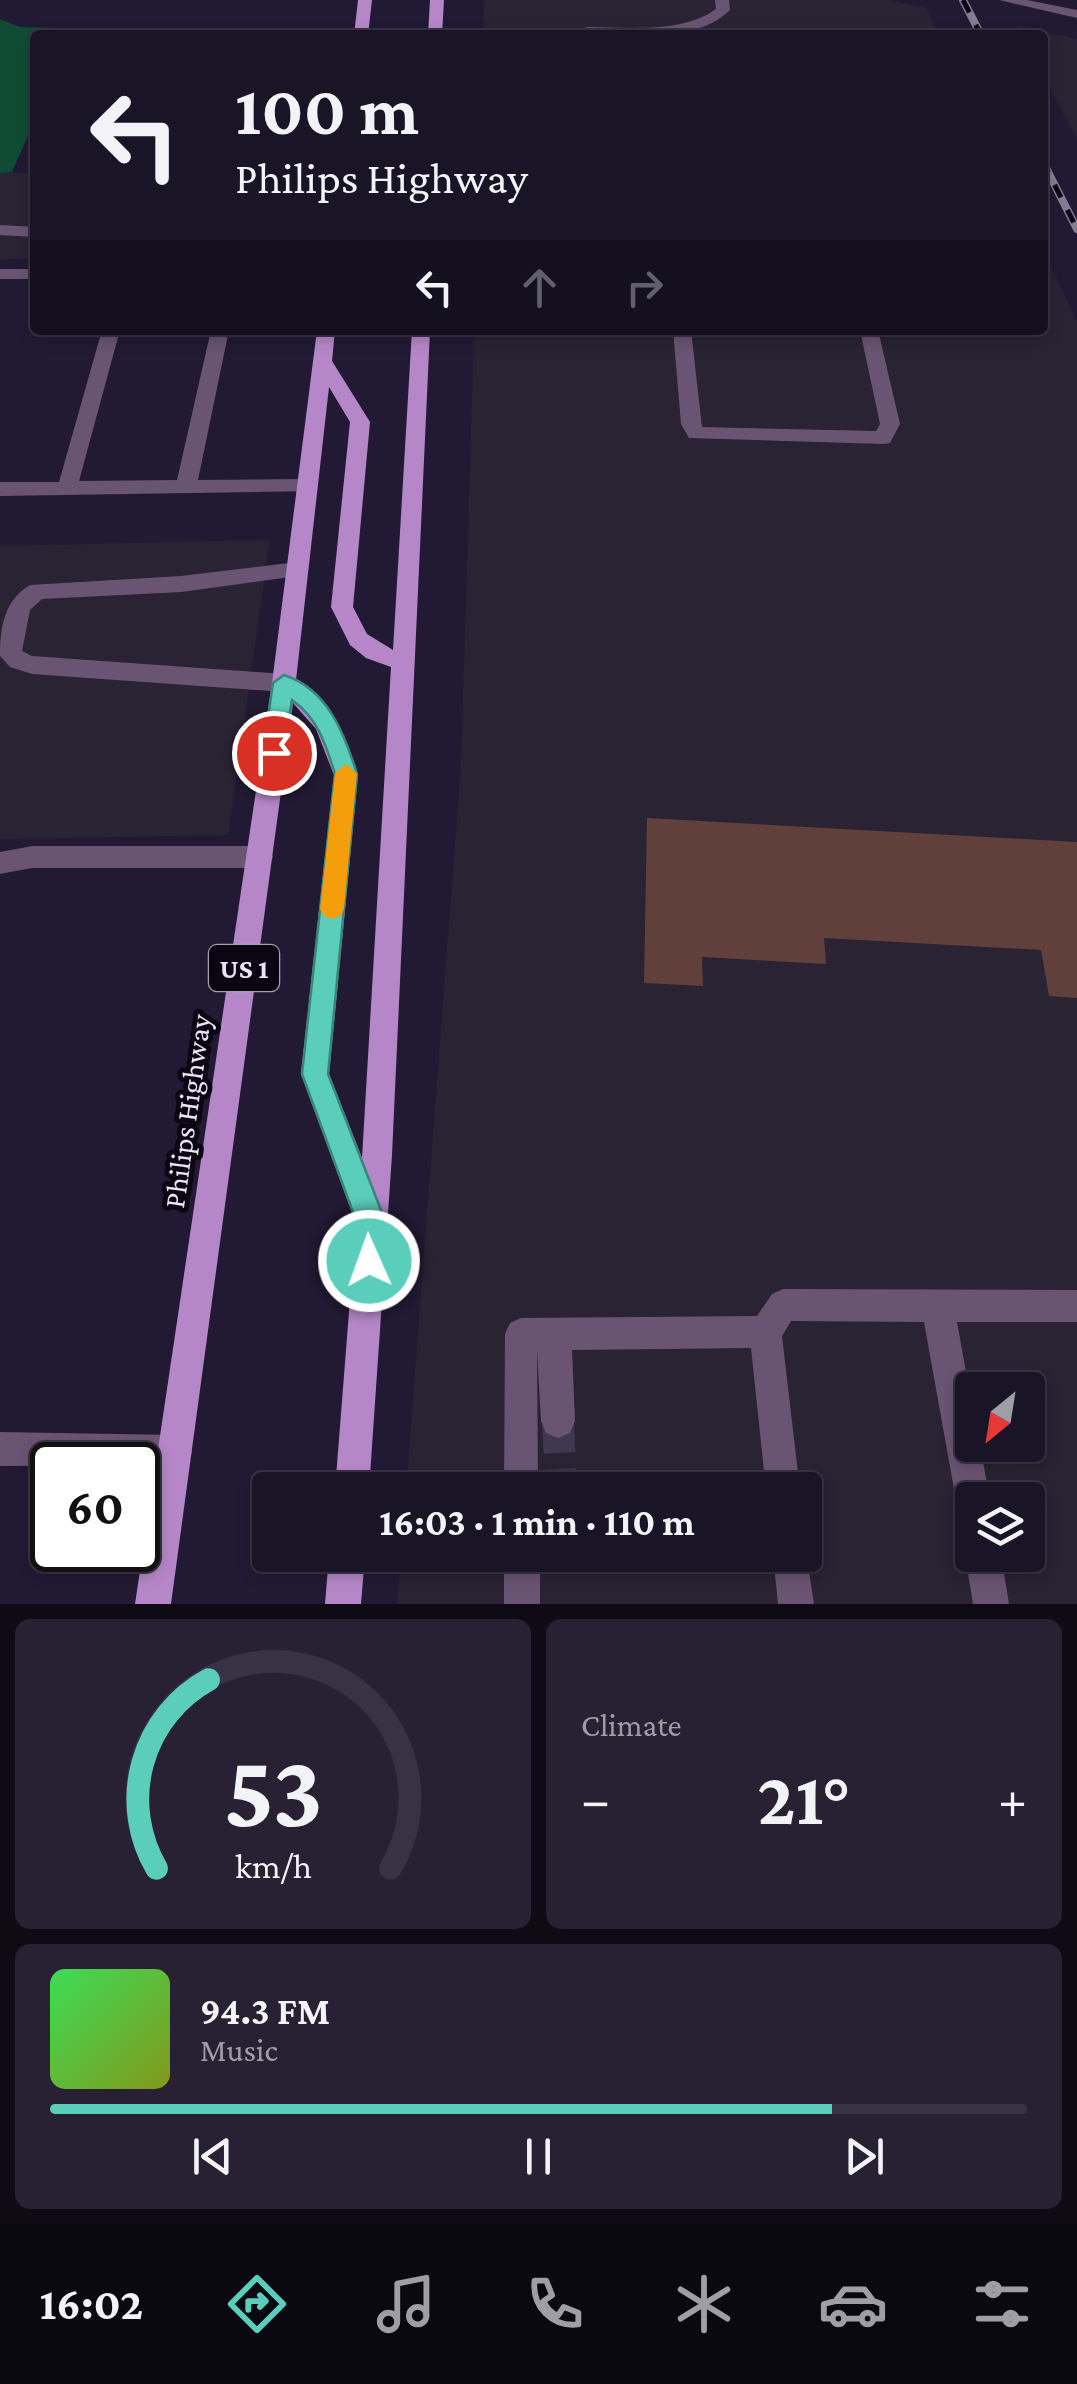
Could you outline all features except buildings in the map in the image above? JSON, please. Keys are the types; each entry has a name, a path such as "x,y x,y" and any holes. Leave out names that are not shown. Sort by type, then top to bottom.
{"main road":[{"path":"362,30 365,0"},
{"path":"435,30 436,0"},
{"name":"Philips Highway","path":"153,1604 284,683 325,335"},
{"path":"353,1472 372,1223 420,335"},
{"path":"322,360 360,422 342,607 358,639 374,652 404,663"},
{"path":"284,683 313,704 335,738 346,774 315,1074 372,1223"},
{"path":"343,1604 346,1572"}],"street":[{"path":"630,30 672,29 707,22 723,10 722,0"},
{"path":"1006,0 1052,5 1077,14"},
{"path":"1052,5 1076,32"},
{"path":"0,230 30,232"},
{"path":"0,274 30,274"},
{"path":"68,488 110,335"},
{"path":"186,488 219,335"},
{"path":"682,335 691,424 696,433 883,438 890,424 870,335"},
{"path":"0,489 307,486"},
{"path":"284,683 32,665 18,661 10,653 18,607 38,591 181,584 297,570"},
{"path":"0,863 32,857 260,857"},
{"path":"781,1472 765,1332 783,1305 1077,1306"},
{"path":"938,1307 969,1482"},
{"path":"522,1472 521,1334 765,1332"},
{"path":"555,1334 558,1421"},
{"path":"0,1449 175,1452"},
{"path":"792,1572 796,1604"},
{"path":"985,1572 992,1604"}],"shaded area":[{"path":"484,0 890,0 926,8 937,30 483,30"},
{"path":"1048,32 1077,39 1077,140 1048,85"},
{"path":"0,173 30,173 30,259 0,259"},
{"path":"1048,261 1077,322 1077,1604 397,1604 400,1572 822,1572 822,1472 407,1472 461,764 474,335 1048,335"},
{"path":"270,540 228,835 0,839 0,546"}],"green space":[{"path":"0,19 20,27 129,30 30,30 30,131 12,172 0,173"}],"tunnel":[{"path":"558,1421 560,1472"}],"railway":[{"path":"963,0 978,30"},
{"path":"1048,172 1077,229"}],"slow traffic":[{"path":"332,909 346,773"}],"route":[{"path":"274,753 284,683 313,704 335,738 346,774 315,1074 372,1223 369,1261"}]}
